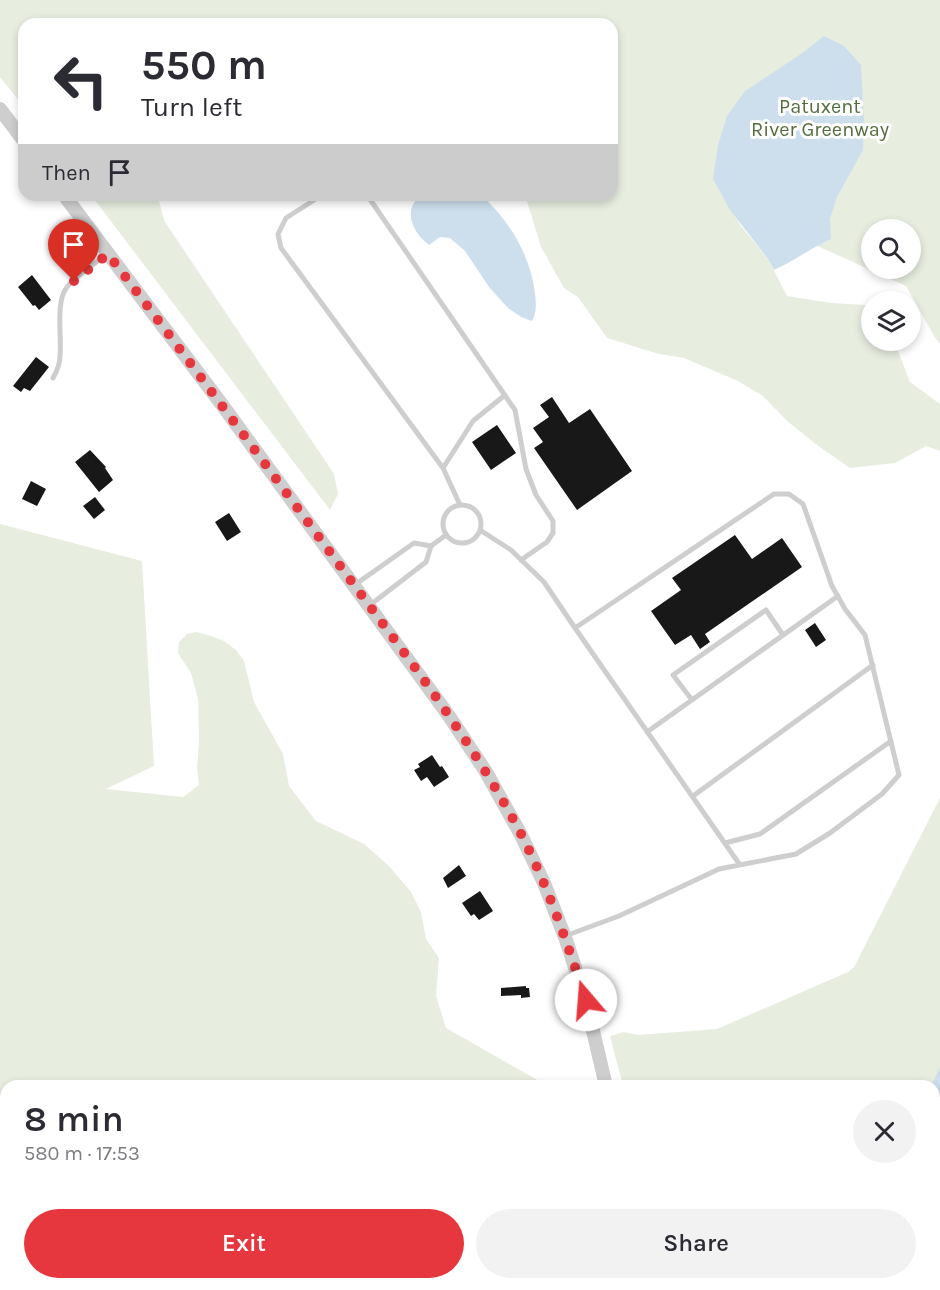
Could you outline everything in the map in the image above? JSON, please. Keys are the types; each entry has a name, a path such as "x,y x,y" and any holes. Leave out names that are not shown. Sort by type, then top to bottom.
{"street":[{"path":"0,109 18,133"},
{"path":"68,201 224,406 449,716 486,772 520,832 565,936 586,1000 605,1080"}],"lane":[{"path":"313,201 286,218 278,234 281,248 443,468 460,505"},
{"path":"371,201 515,410 526,469 536,495 553,521 553,533 547,542 521,560"},
{"path":"53,378 61,355 60,306 62,297 66,288 108,254"},
{"path":"443,468 472,421 505,395"},
{"path":"565,936 620,916 719,869 796,854 830,833 882,794 899,775 865,635 845,609 832,586 803,504 789,494 774,494 575,628"},
{"path":"460,505 473,508 478,513 480,530 468,543 456,542 446,535 443,529 444,516 448,510 460,505"},
{"path":"480,530 511,550 544,582 740,864"},
{"path":"369,606 426,562 431,546 446,535"},
{"path":"354,585 414,543 431,546"},
{"path":"647,732 838,596"},
{"path":"692,700 674,675 766,610 783,635"},
{"path":"693,796 873,665"},
{"path":"726,843 760,834 891,741"}],"green space":[{"name":"Patuxent River Greenway","path":"0,0 940,0 940,344 921,313 921,291 909,291 906,286 891,279 921,279 921,219 861,219 861,266 729,206 741,226 768,259 787,296 831,303 861,305 861,351 898,351 910,382 940,404 940,451 926,446 895,463 850,468 787,421 763,396 738,381 684,358 659,354 607,338 578,297 564,288 541,247 527,201 618,201 618,18 18,18 18,100 0,77"},
{"path":"96,201 159,201 165,222 334,474 338,494 330,510"},
{"path":"0,524 142,561 154,766 106,789 183,797 199,785 197,768 198,699 191,673 178,653 179,642 187,634 196,632 224,641 236,650 244,661 254,702 283,754 289,786 316,821 364,844 389,866 411,892 421,912 426,939 439,958 436,996 446,1028 537,1080 0,1080"},
{"path":"940,798 940,1080 621,1080 610,1036 624,1032 638,1035 717,1029 848,972 854,967"}],"water":[{"path":"824,36 844,46 861,65 863,150 837,197 830,219 831,239 774,270 730,210 713,179 718,145 727,116 745,91"},
{"path":"416,201 487,201 510,227 529,265 536,301 532,321 508,308 489,287 465,251 450,238 440,237 429,245 423,240 414,228 412,207"},
{"path":"940,1067 940,1080 934,1080"}],"building":[{"path":"32,275 51,300 39,310 18,287"},
{"path":"36,357 49,367 30,391 24,388 21,392 13,386"},
{"path":"552,397 569,423 590,409 632,471 577,510 534,448 543,442 533,428 549,417 540,405"},
{"path":"497,425 516,453 491,470 472,442"},
{"path":"90,450 106,467 113,480 99,492 75,462"},
{"path":"31,481 46,489 37,506 22,499"},
{"path":"95,497 105,510 94,519 83,506"},
{"path":"229,513 241,532 227,541 215,522"},
{"path":"735,535 752,559 782,538 802,567 705,634 710,642 700,649 691,635 675,645 651,611 681,590 672,578"},
{"path":"815,623 826,640 816,647 805,630"},
{"path":"432,755 449,777 434,787 427,777 421,781 414,770 420,767 418,764"},
{"path":"459,865 466,876 448,888 443,878"},
{"path":"480,891 493,911 479,920 474,914 471,916 462,903"},
{"path":"526,986 529,988 530,997 501,996 501,988"}],"route":[{"path":"74,281 108,254 224,406 449,716 486,772 520,832 544,883 586,1000"}]}
